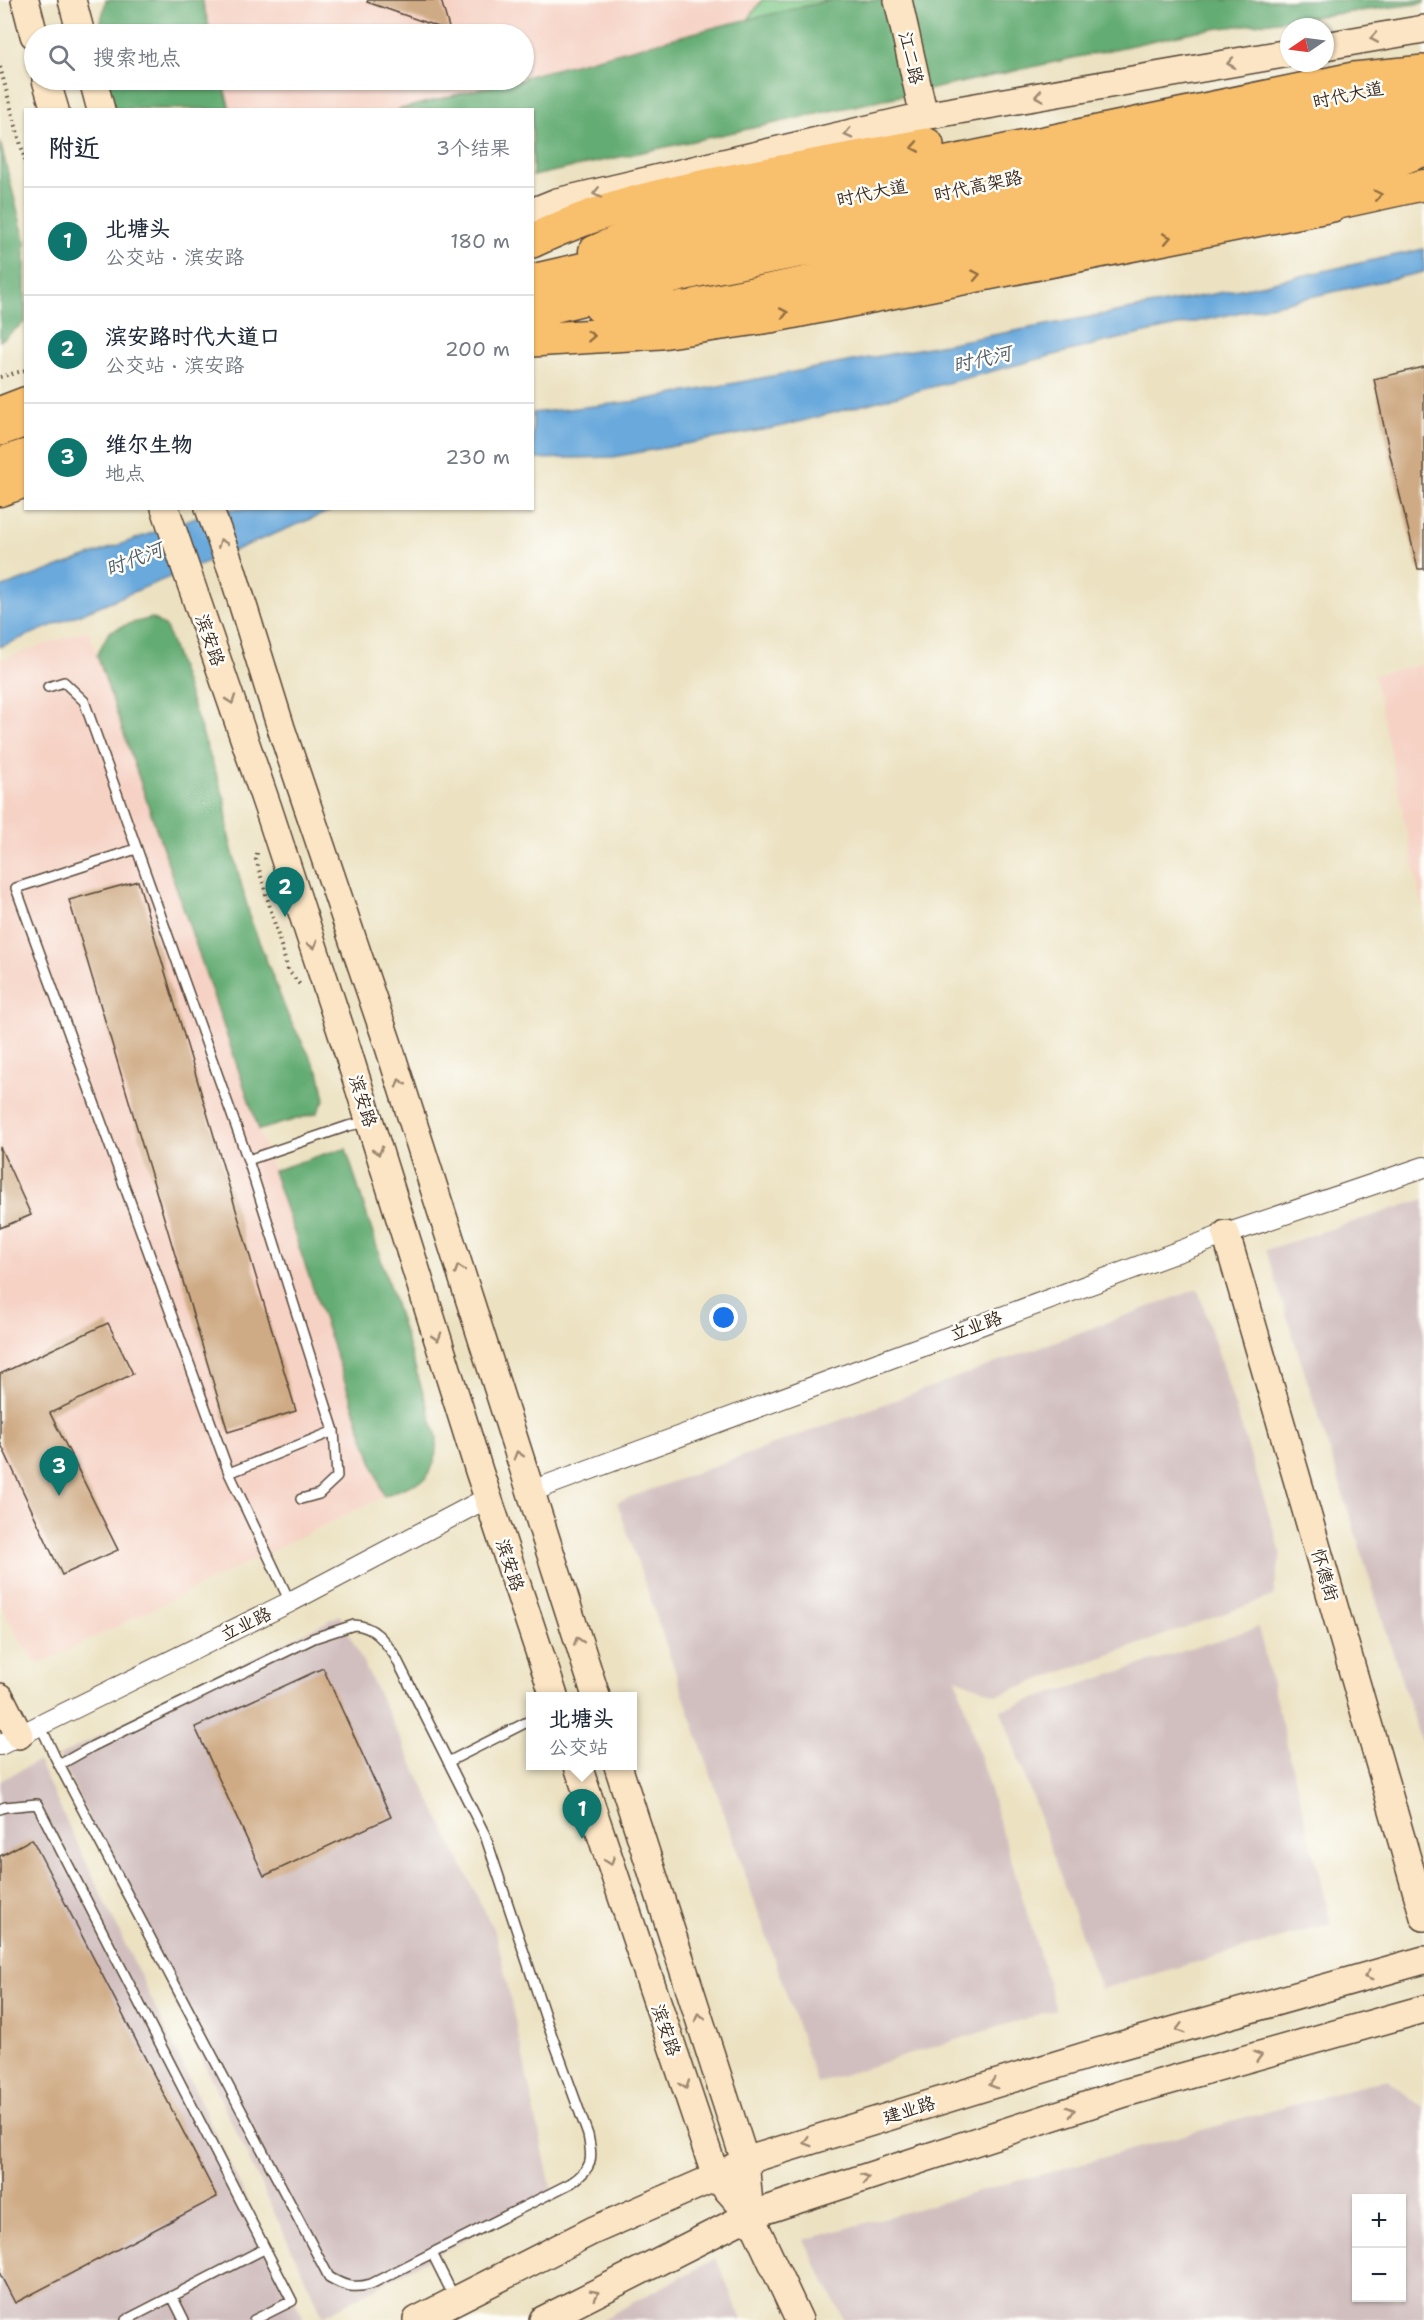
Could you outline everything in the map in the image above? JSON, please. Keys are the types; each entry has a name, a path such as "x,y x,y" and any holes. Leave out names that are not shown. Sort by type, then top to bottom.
{"highway":[{"path":"701,214 1354,79 1424,72"},
{"path":"534,240 560,227 628,204 691,188 1221,91"},
{"name":"时代高架路","path":"534,281 699,243 1424,93"},
{"name":"时代高架路","path":"534,310 703,268 899,232 1424,126"},
{"path":"698,305 1375,168 1424,147"},
{"path":"534,340 661,332 770,316 1332,206"},
{"path":"0,429 24,421"},
{"path":"0,464 24,457"}],"main road":[{"path":"25,0 31,24"},
{"path":"72,0 78,24"},
{"name":"江二路","path":"898,0 924,116"},
{"path":"1334,44 1424,29"},
{"path":"534,211 557,202 924,116 1280,55"},
{"path":"1221,91 1424,57"},
{"name":"时代大道","path":"534,265 1424,80"},
{"path":"49,90 54,108"},
{"path":"96,90 100,108"},
{"path":"534,322 1424,147"},
{"path":"1332,206 1424,185"},
{"path":"594,251 646,228 701,214"},
{"path":"599,307 659,310 698,305"},
{"path":"0,412 24,403"},
{"path":"0,491 24,483"},
{"path":"210,512 232,570 281,728 388,1044 529,1492 595,1692"},
{"name":"滨安路","path":"169,520 272,819 478,1471 489,1497 553,1692"},
{"name":"怀德街","path":"1226,1233 1424,1917"},
{"path":"0,1697 20,1735"},
{"name":"滨安路","path":"579,1770 716,2177 750,2216 799,2320"},
{"name":"滨安路","path":"619,1770 745,2161 750,2216"},
{"name":"建业路","path":"417,2320 592,2231 716,2177 745,2161 1108,2049 1424,1960"},
{"path":"543,2320 750,2216 1125,2093 1424,2009"}],"street":[{"name":"立业路","path":"529,1492 1226,1233 1424,1167"},
{"name":"立业路","path":"20,1735 290,1602 489,1497"}],"lane":[{"path":"48,687 64,682 84,701 248,1160 334,1431 337,1477 319,1494 301,1499"},
{"path":"136,849 16,888 229,1473 290,1602"},
{"path":"248,1160 369,1121"},
{"path":"229,1473 334,1431"},
{"path":"20,1735 59,1765 329,2277 340,2284 361,2287 571,2183 589,2167 592,2154 588,2135 547,2022 485,1835 395,1656 376,1632 354,1625 304,1643 59,1765"},
{"path":"448,1762 526,1723"},
{"path":"0,1809 37,1804 292,2301 254,2320"},
{"path":"126,2320 264,2249"},
{"path":"432,2253 455,2299"},
{"path":"172,2296 184,2320"}],"path":[{"path":"0,67 24,157"},
{"path":"0,377 24,371"}],"shaded area":[{"path":"202,0 832,0 720,26 534,74 534,24 208,24"},
{"path":"225,90 474,90 405,108 230,108"},
{"path":"88,630 384,1496 39,1664 21,1642 0,1604 0,660"},
{"path":"1424,664 1424,913 1374,675"},
{"path":"1424,1199 1424,1751 1266,1250"},
{"path":"1198,1289 1281,1553 1273,1596 997,1695 956,1678 1056,2009 817,2083 617,1502"},
{"path":"340,1615 497,1937 552,2192 323,2316 59,1756"},
{"path":"1258,1627 1331,1924 1101,1989 1001,1710"},
{"path":"38,1761 304,2320 0,2320 0,1781"},
{"path":"1387,2079 1424,2109 1424,2320 844,2320 804,2240"},
{"path":"716,2258 742,2320 601,2320"}],"green space":[{"path":"106,0 202,0 208,24 100,24"},
{"path":"762,0 832,0 747,21"},
{"path":"832,0 1424,0 1424,3 1302,18 1280,18 1280,21 1197,31 534,176 534,108 405,108 474,90 534,90 534,74 720,26"},
{"path":"109,90 225,90 230,108 114,108"},
{"path":"0,142 24,236 24,323 0,341"},
{"path":"152,618 166,627 225,800 229,838 251,921 288,1016 320,1075 325,1099 317,1113 259,1130 97,655 109,632"},
{"path":"346,1149 437,1437 435,1461 426,1479 384,1496 273,1171"}],"water":[{"name":"时代河","path":"1424,249 1424,272 1100,343 779,427 613,457 534,459 534,413 638,401 1251,287"},
{"name":"时代河","path":"215,510 333,510 0,647 0,588"}],"building":[{"path":"368,0 441,0 448,24 430,24 367,2"},
{"path":"1424,367 1424,569 1418,569 1374,379"},
{"path":"138,881 296,1411 228,1432 69,900"},
{"path":"0,1147 31,1215 0,1228"},
{"path":"108,1323 133,1374 50,1413 118,1550 62,1575 0,1442 0,1374"},
{"path":"323,1668 391,1817 264,1876 195,1727"},
{"path":"32,1839 217,2197 15,2303 0,2274 0,1856"}],"place":[{"name":"滨安路时代大道口","path":"285,917"},
{"name":"维尔生物","path":"59,1496"},
{"name":"北塘头","path":"582,1839"}]}
